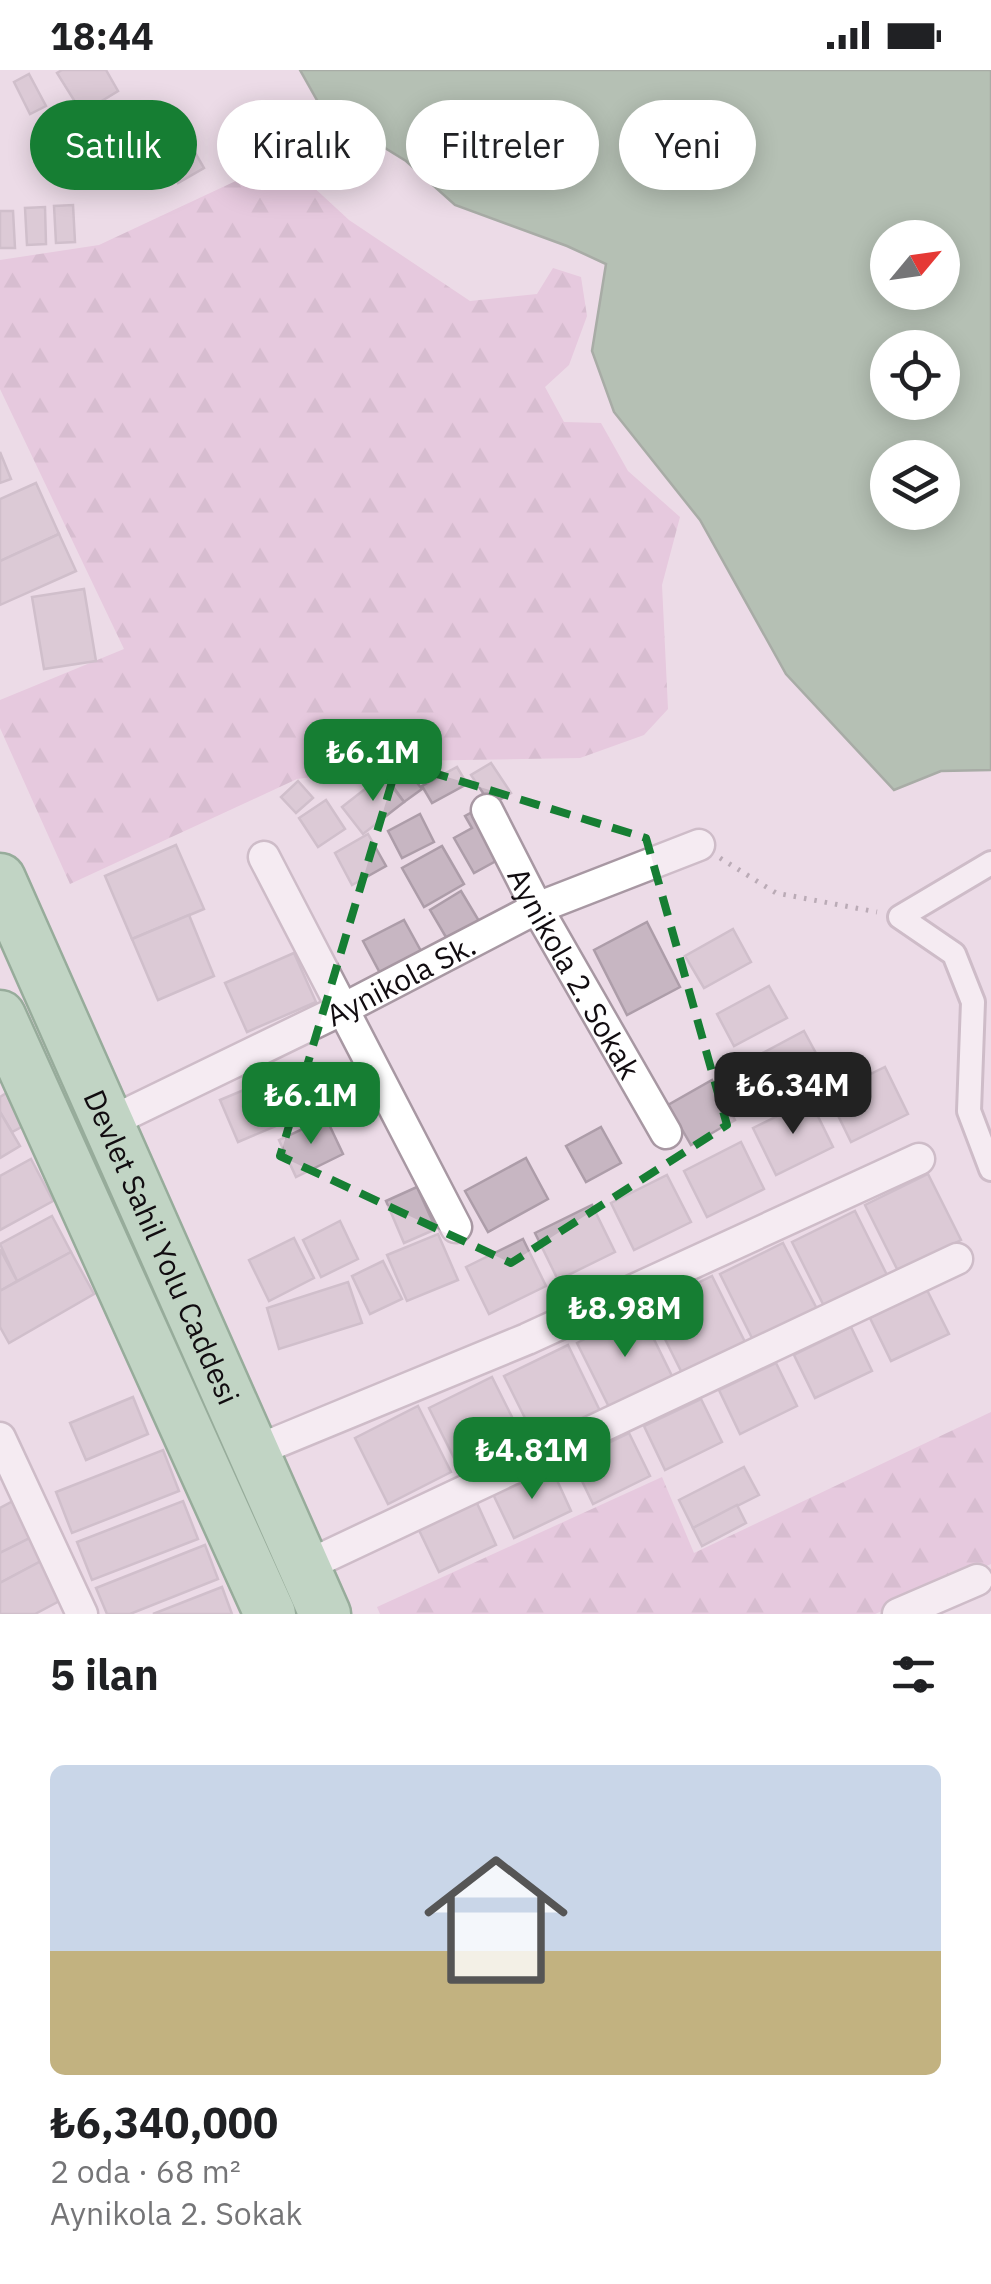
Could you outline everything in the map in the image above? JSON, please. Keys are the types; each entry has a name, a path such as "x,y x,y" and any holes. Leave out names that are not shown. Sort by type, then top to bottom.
{"main road":[{"name":"Devlet Sahil Yolu Caddesi","path":"0,879 325,1614"},
{"name":"Devlet Sahil Yolu Caddesi","path":"0,1016 270,1614"}],"street":[{"name":"Aynikola 2. Sokak","path":"487,810 537,908 666,1133"},
{"name":"Aynikola Sk.","path":"106,1124 343,1010 537,908 699,845"},
{"path":"264,857 456,1227"},
{"path":"991,863 900,917 954,954 973,1002 969,1112 991,1169"},
{"path":"254,1452 527,1340 919,1159"},
{"path":"304,1567 957,1259"},
{"path":"4,1456 82,1614"},
{"path":"898,1614 977,1580"}],"path":[{"path":"699,845 776,893 900,917"}],"highlighted area":[{"path":"398,762 646,838 727,1125 511,1263 280,1156"}],"green space":[{"path":"217,190 317,190 349,220 470,301 537,294 553,268 581,277 587,316 569,365 545,387 564,422 601,423 628,471 680,517 662,585 668,709 644,735 580,758 401,761 297,779 70,884 0,728 0,700 124,649 0,389 0,260 99,245"},
{"path":"991,1412 991,1564 875,1614 380,1614 377,1607 662,1477 694,1553"}],"shaded area":[{"path":"300,70 991,70 991,770 941,771 894,790 786,674 700,520 614,412 592,351 606,264 455,205 438,190 599,190 599,100 406,100 406,161 386,149 386,100 317,100"}],"building":[{"path":"106,70 118,91 103,100 74,100 57,73"},
{"path":"29,74 43,100 30,100 30,114 14,82"},
{"path":"73,205 75,242 56,243 54,206"},
{"path":"45,207 46,244 27,245 25,208"},
{"path":"0,211 13,211 15,248 0,248"},
{"path":"0,452 11,479 0,483"},
{"path":"36,483 59,534 0,561 0,499"},
{"path":"59,534 76,571 0,605 0,561"},
{"path":"84,589 96,661 44,669 32,597"},
{"path":"491,763 511,793 491,805 471,775"},
{"path":"403,765 422,789 404,802 387,778"},
{"path":"457,767 467,784 432,803 422,786"},
{"path":"383,775 404,802 363,834 342,807"},
{"path":"298,781 313,798 296,813 281,797"},
{"path":"326,800 345,829 318,847 299,818"},
{"path":"478,809 505,856 474,873 454,838 472,828 465,816"},
{"path":"420,814 434,842 402,858 388,831"},
{"path":"368,834 386,866 352,885 335,853"},
{"path":"176,845 204,909 132,939 105,876"},
{"path":"442,846 464,884 424,907 402,868"},
{"path":"461,891 482,926 450,944 430,910"},
{"path":"189,915 214,976 158,1000 132,939"},
{"path":"404,920 421,951 380,973 363,941"},
{"path":"647,922 680,987 627,1015 594,950"},
{"path":"733,929 751,962 704,988 685,956"},
{"path":"294,953 316,1002 247,1032 225,983"},
{"path":"769,986 787,1018 734,1046 717,1014"},
{"path":"804,1031 824,1068 778,1094 757,1056"},
{"path":"885,1067 908,1114 851,1142 828,1095"},
{"path":"296,1068 314,1110 238,1142 220,1100"},
{"path":"712,1080 735,1120 691,1145 668,1105"},
{"path":"8,1092 27,1124 12,1132 0,1112 0,1097"},
{"path":"810,1100 833,1147 776,1175 753,1128"},
{"path":"0,1112 20,1146 0,1158"},
{"path":"326,1118 343,1154 296,1177 279,1140"},
{"path":"601,1127 621,1163 586,1182 566,1146"},
{"path":"741,1142 764,1189 707,1217 684,1171"},
{"path":"526,1158 548,1199 488,1232 465,1191"},
{"path":"31,1159 53,1201 0,1230 0,1176"},
{"path":"928,1174 961,1240 898,1271 865,1205"},
{"path":"667,1175 691,1222 634,1250 611,1203"},
{"path":"417,1187 436,1229 404,1243 386,1201"},
{"path":"592,1205 615,1252 558,1280 535,1233"},
{"path":"855,1211 888,1277 825,1308 792,1242"},
{"path":"52,1216 71,1252 17,1281 0,1244"},
{"path":"340,1221 358,1259 321,1277 303,1240"},
{"path":"438,1234 458,1280 407,1301 387,1255"},
{"path":"294,1238 314,1278 269,1301 249,1260"},
{"path":"523,1239 546,1286 489,1314 466,1267"},
{"path":"783,1243 817,1309 753,1340 720,1274"},
{"path":"0,1249 17,1281 0,1291"},
{"path":"71,1252 94,1294 9,1343 0,1327 0,1291"},
{"path":"383,1261 402,1299 370,1314 352,1276"},
{"path":"712,1276 745,1342 682,1373 649,1307"},
{"path":"348,1282 362,1323 279,1349 267,1308"},
{"path":"927,1290 949,1334 891,1361 870,1318"},
{"path":"640,1311 673,1378 610,1409 577,1343"},
{"path":"851,1327 872,1371 815,1398 794,1355"},
{"path":"568,1345 600,1411 537,1442 504,1376"},
{"path":"776,1363 797,1406 740,1434 719,1390"},
{"path":"492,1377 525,1443 462,1474 429,1408"},
{"path":"133,1397 148,1434 86,1460 70,1423"},
{"path":"701,1399 722,1442 665,1470 644,1426"},
{"path":"418,1406 451,1472 388,1504 355,1438"},
{"path":"629,1433 650,1476 593,1504 572,1460"},
{"path":"163,1450 179,1491 72,1533 56,1492"},
{"path":"551,1467 571,1511 514,1538 493,1494"},
{"path":"744,1467 759,1495 693,1528 679,1500"},
{"path":"15,1500 34,1536 0,1553 0,1508"},
{"path":"183,1501 198,1539 92,1580 77,1542"},
{"path":"476,1501 496,1545 439,1572 418,1528"},
{"path":"737,1505 746,1523 702,1546 693,1528"},
{"path":"34,1536 45,1559 0,1583 0,1553"},
{"path":"205,1545 218,1579 130,1614 107,1614 96,1588"},
{"path":"45,1559 65,1598 35,1614 0,1614 0,1583"},
{"path":"222,1587 232,1614 153,1614"}]}
